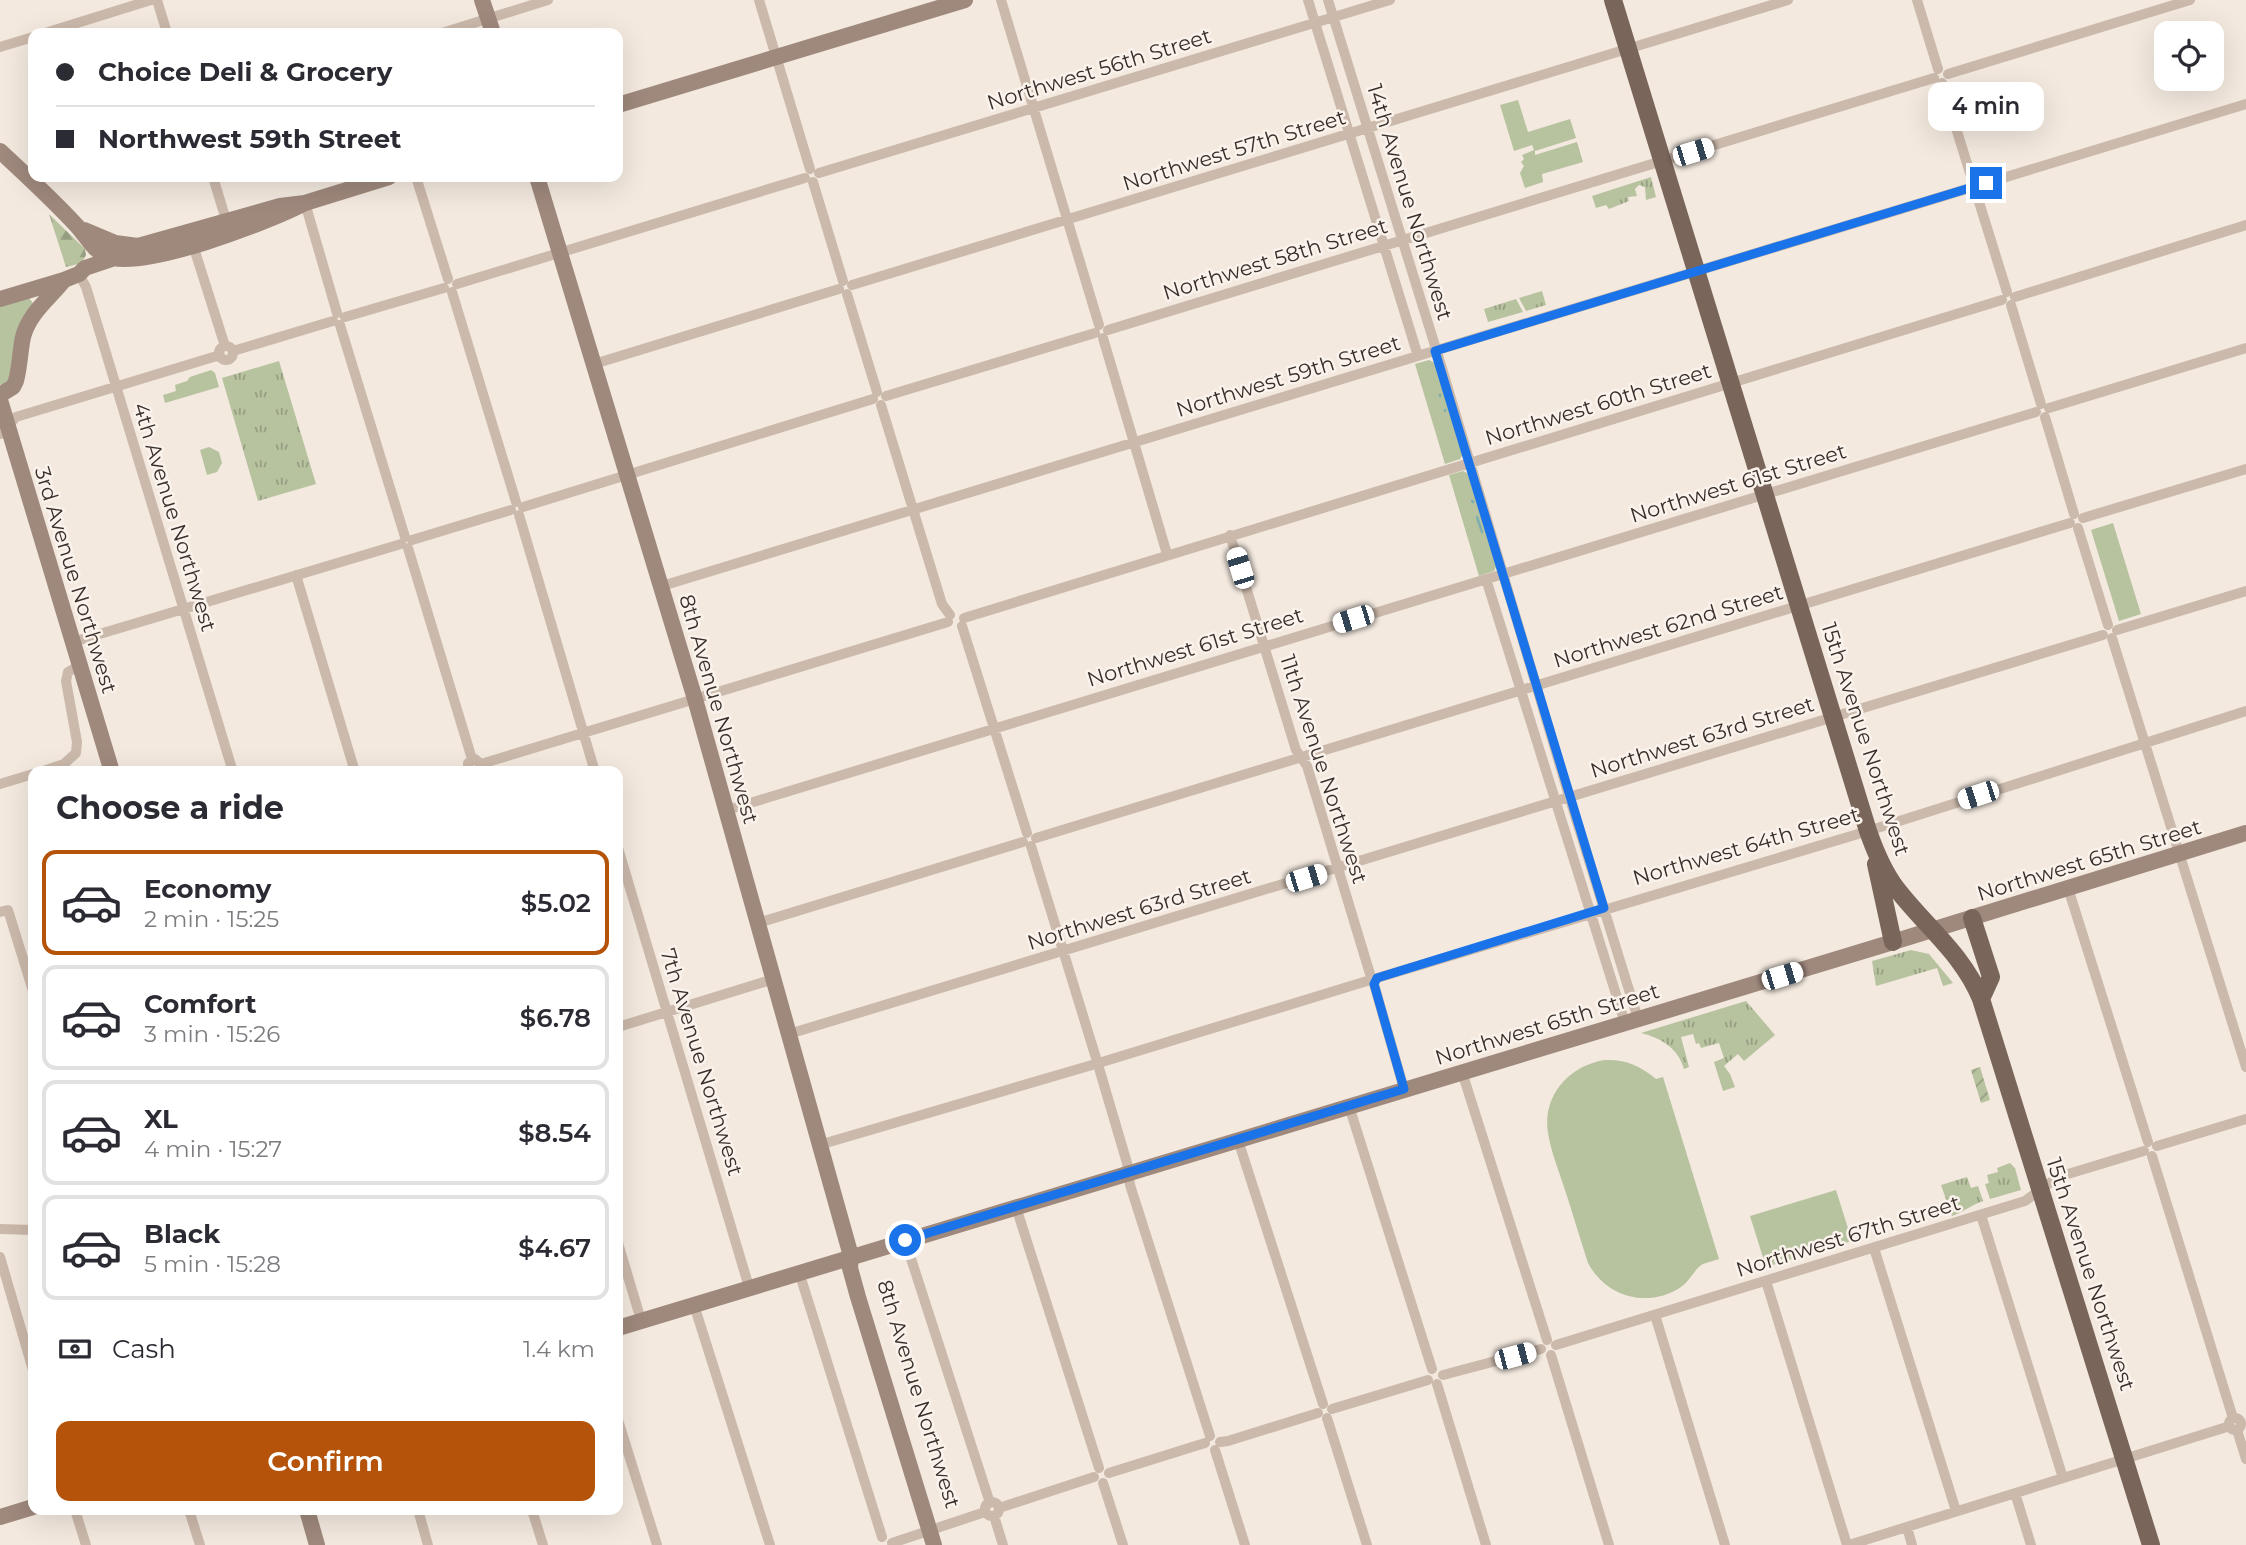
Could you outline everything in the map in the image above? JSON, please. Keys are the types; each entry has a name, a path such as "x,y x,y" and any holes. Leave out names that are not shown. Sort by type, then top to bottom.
{"main road":[{"name":"15th Avenue Northwest","path":"1613,0 1870,837 1882,866 1895,886 1967,971 1981,999 2151,1545"},
{"path":"1870,837 1894,942"},
{"path":"1972,918 1991,977 1981,999"}],"street":[{"path":"61,28 151,0"},
{"path":"157,0 165,28"},
{"path":"482,0 490,26 548,0"},
{"path":"759,0 942,604 954,626 963,622 1128,1173 1245,1545"},
{"path":"623,103 965,0"},
{"path":"1001,0 1167,554"},
{"name":"14th Avenue Northwest","path":"1308,0 1418,356"},
{"name":"14th Avenue Northwest","path":"1328,0 1604,908 1632,1021"},
{"name":"Northwest 56th Street","path":"4,429 16,417 226,351 450,286 1390,0"},
{"name":"Northwest 57th Street","path":"594,364 1788,0"},
{"path":"1917,0 2246,1067"},
{"name":"Northwest 58th Street","path":"73,642 2190,0"},
{"path":"0,47 28,39"},
{"name":"Northwest 59th Street","path":"662,586 2246,104"},
{"path":"0,151 28,178"},
{"path":"32,182 105,256 123,261 148,258"},
{"path":"215,182 226,220"},
{"path":"79,228 100,238 138,246 280,206 305,203 373,182"},
{"path":"418,182 593,766"},
{"name":"8th Avenue Northwest","path":"539,182 695,698 851,1256 850,1268 858,1297 934,1534 943,1545"},
{"path":"0,299 193,245 284,214 305,203"},
{"path":"305,203 474,766"},
{"name":"Northwest 60th Street","path":"963,622 1167,554 1731,385 2246,225"},
{"path":"0,397 13,387 16,381 24,335 42,304 85,268 113,258 146,251 167,239"},
{"path":"193,245 226,351"},
{"name":"4th Avenue Northwest","path":"72,277 86,287 231,766"},
{"name":"Northwest 61st Street","path":"727,810 2246,348"},
{"name":"3rd Avenue Northwest","path":"0,397 4,429 110,766"},
{"name":"Northwest 62nd Street","path":"758,923 2246,469"},
{"name":"11th Avenue Northwest","path":"1230,535 1296,750 1307,766 1404,1089"},
{"path":"296,575 353,766"},
{"path":"1486,579 1590,913 1632,1021"},
{"name":"Northwest 63rd Street","path":"789,1034 2246,592"},
{"path":"477,766 949,618"},
{"path":"58,766 76,753 77,742 66,681 68,672 80,665"},
{"name":"Northwest 64th Street","path":"819,1145 1604,908 1870,837 2246,711"},
{"path":"0,784 28,776"},
{"name":"Northwest 65th Street","path":"623,1326 2246,833"},
{"name":"7th Avenue Northwest","path":"623,866 749,1287"},
{"path":"2068,888 2237,1424 2246,1460"},
{"path":"4,911 28,977"},
{"path":"623,1025 774,979"},
{"path":"1462,1072 1609,1545"},
{"path":"1349,1106 1486,1545"},
{"name":"Northwest 67th Street","path":"892,1544 934,1534 992,1509 1101,1475 1228,1441 1435,1377 1549,1347 1982,1215 2025,1201 2058,1177 2246,1119"},
{"path":"1238,1140 1367,1545"},
{"path":"1016,1207 1123,1545"},
{"path":"1982,1215 2063,1478"},
{"path":"0,1229 28,1230"},
{"path":"905,1240 1003,1545"},
{"path":"1874,1248 1956,1511"},
{"path":"0,1257 28,1353"},
{"path":"623,1260 641,1320"},
{"path":"799,1272 879,1541 889,1539 892,1544"},
{"path":"1766,1281 1848,1545 2237,1424"},
{"path":"694,1305 770,1545"},
{"path":"1655,1315 1725,1545"},
{"path":"623,1436 657,1545"},
{"path":"2015,1493 2031,1545"},
{"path":"0,1517 28,1509"},
{"path":"77,1515 86,1545"},
{"path":"191,1515 200,1545"},
{"path":"308,1515 317,1545"},
{"path":"419,1515 428,1545"},
{"path":"534,1515 543,1545"},
{"path":"1907,1527 1912,1545"}],"green space":[{"path":"1518,100 1528,132 1570,119 1576,138 1535,151 1535,155 1577,142 1583,162 1542,174 1543,182 1525,188 1520,173 1524,166 1521,162 1524,159 1522,155 1534,150 1532,145 1514,151 1500,105"},
{"path":"1651,177 1656,197 1646,200 1645,187 1639,185 1635,189 1637,196 1628,197 1629,201 1609,209 1606,205 1596,208 1592,196"},
{"path":"49,214 85,249 86,255 82,263 66,267"},
{"path":"1542,291 1546,305 1526,311 1519,298"},
{"path":"29,298 33,303 23,321 15,378 2,387 0,307"},
{"path":"1516,299 1523,312 1488,322 1484,309"},
{"path":"1429,360 1435,363 1463,454 1460,459 1445,464 1415,364"},
{"path":"279,361 316,484 258,501 222,378"},
{"path":"211,370 215,373 219,387 165,403 163,395 176,391 175,385"},
{"path":"209,447 219,452 222,463 217,472 207,475 200,450"},
{"path":"1463,471 1469,474 1497,565 1494,571 1479,576 1449,475"},
{"path":"2113,523 2141,614 2119,621 2091,530"},
{"path":"1911,950 1929,954 1953,983 1943,986 1937,968 1876,986 1872,961"},
{"path":"1746,1001 1775,1035 1744,1061 1738,1054 1724,1066 1735,1087 1723,1091 1714,1062 1724,1058 1719,1043 1701,1048 1699,1043 1696,1044 1693,1034 1681,1037 1689,1067 1684,1069 1678,1055 1668,1045 1641,1033"},
{"path":"1605,1060 1632,1064 1656,1079 1663,1077 1719,1259 1700,1266 1681,1287 1668,1294 1642,1298 1629,1296 1605,1284 1596,1275 1588,1263 1549,1140 1549,1106 1561,1084 1580,1068"},
{"path":"1980,1067 1990,1100 1981,1103 1971,1070"},
{"path":"2010,1163 2015,1168 2021,1190 1990,1199 1985,1184 1989,1183 1987,1175 1998,1172 1997,1168"},
{"path":"1967,1177 1971,1188 1978,1186 1983,1201 1952,1216 1941,1185"},
{"path":"1836,1190 1852,1241 1766,1267 1750,1216"}],"waterway":[{"path":"1477,517 1482,532"}],"route":[{"path":"905,1240 1404,1089 1374,984 1377,978 1604,908 1435,351 1986,183"}]}
